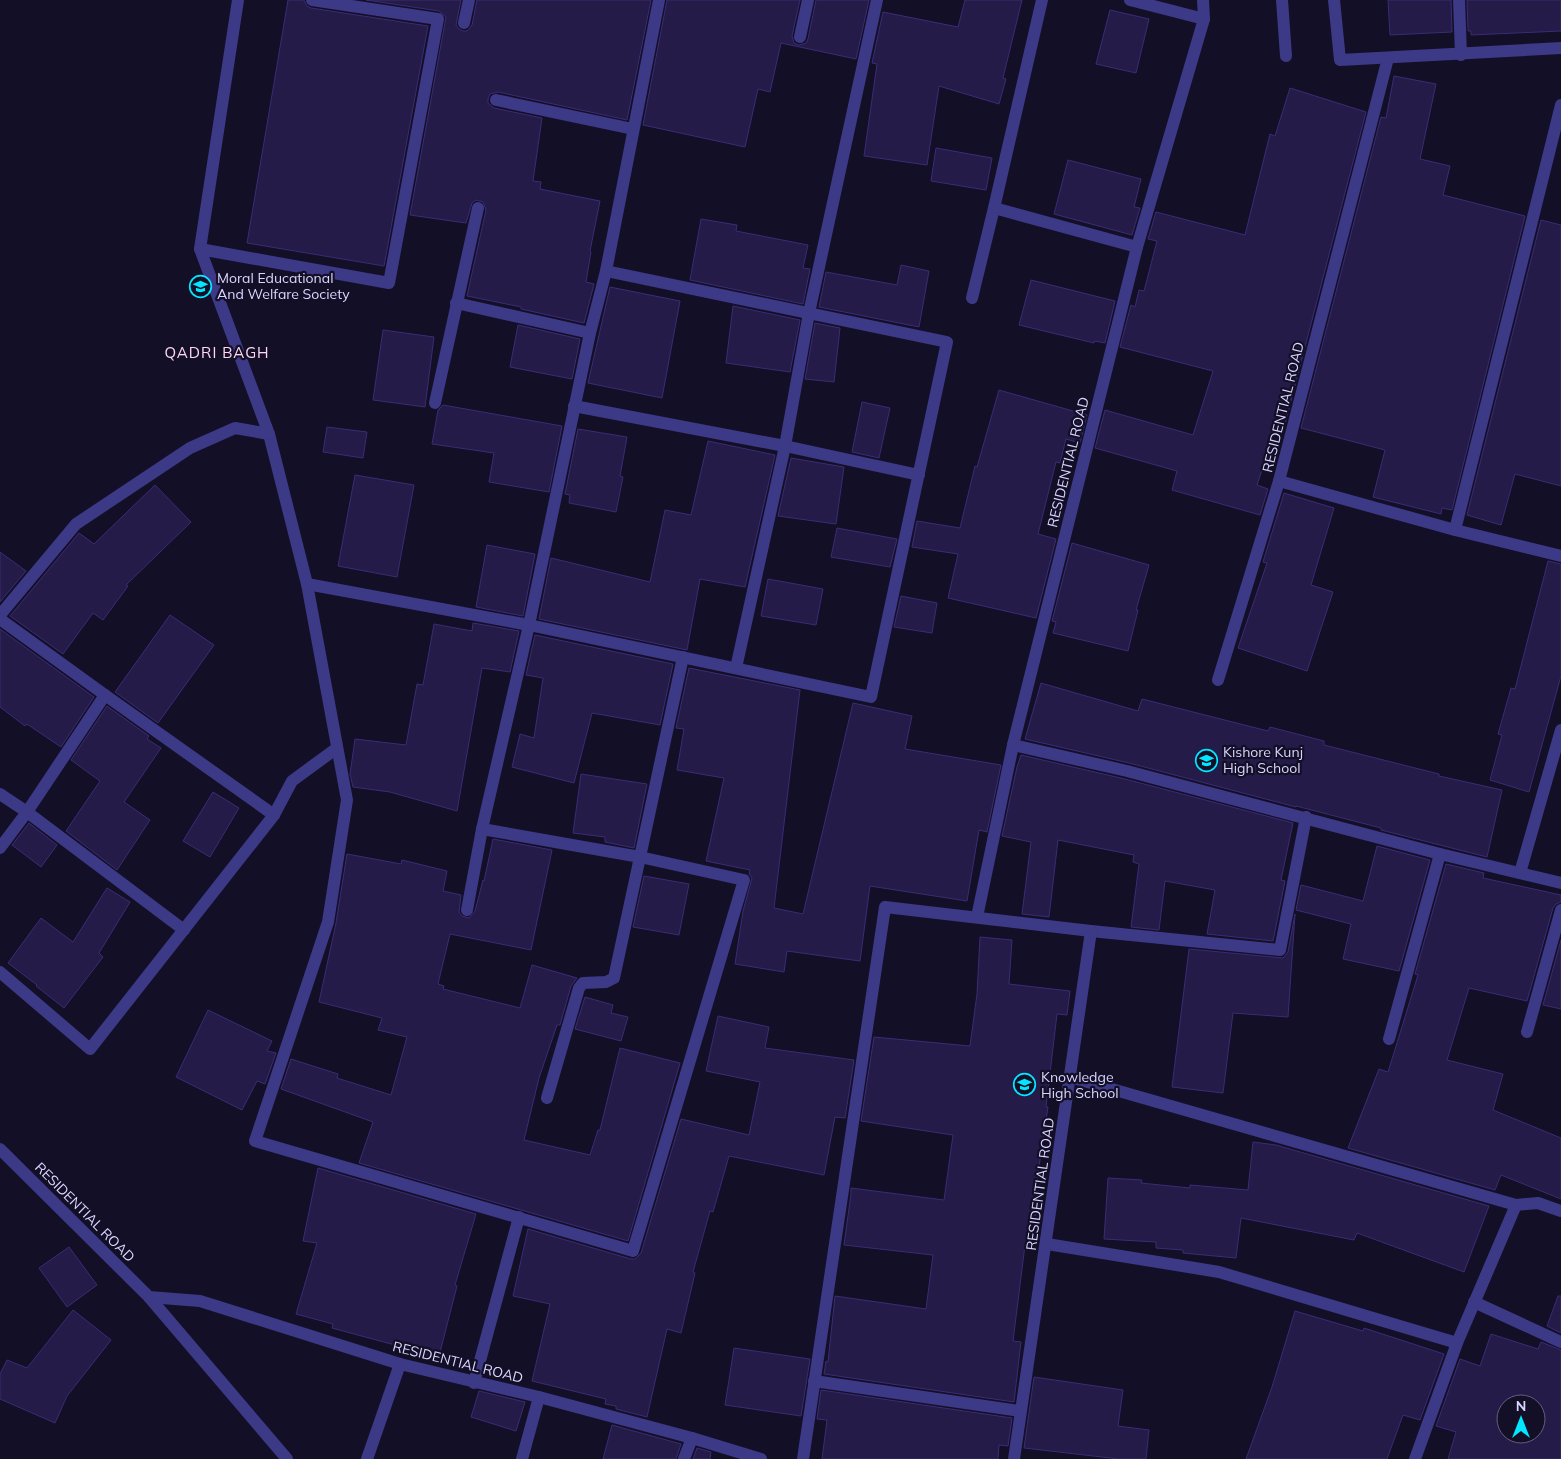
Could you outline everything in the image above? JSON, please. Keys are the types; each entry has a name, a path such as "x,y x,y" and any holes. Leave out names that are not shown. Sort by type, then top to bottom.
{"street":[{"path":"238,0 200,250 269,434 307,584 347,800 328,922 254,1141 634,1251 744,880 640,857 482,829"},
{"path":"200,250 389,284 438,19 312,0"},
{"path":"464,23 469,0"},
{"path":"467,910 482,829 529,625 574,406 606,271 659,0"},
{"path":"800,37 808,0"},
{"path":"736,668 785,446 809,313 877,0"},
{"path":"972,298 1042,0"},
{"path":"1130,0 1204,20"},
{"name":"RESIDENTIAL ROAD","path":"977,917 1014,744 1137,247 1204,20 1203,0"},
{"path":"1282,0 1286,56"},
{"path":"1334,0 1340,60 1461,55 1561,48"},
{"path":"1459,0 1461,55"},
{"name":"RESIDENTIAL ROAD","path":"1388,58 1279,481 1455,530 1561,556"},
{"path":"496,100 634,128"},
{"path":"1455,530 1561,105"},
{"path":"435,403 478,208"},
{"path":"994,208 1137,247"},
{"path":"307,584 529,625 871,696 947,342 606,271"},
{"path":"456,304 590,333"},
{"path":"574,406 785,446 919,475"},
{"path":"0,615 76,524 190,448 235,428 269,434"},
{"path":"1218,680 1279,481"},
{"path":"0,619 274,815"},
{"path":"547,1098 578,988 583,983 606,982 614,978 683,656"},
{"path":"0,848 28,812 105,695"},
{"path":"1520,872 1561,730"},
{"path":"1014,744 1127,771 1440,854 1561,883"},
{"path":"0,972 90,1049 274,815 292,781 338,748"},
{"path":"0,794 28,812 184,930"},
{"path":"803,1459 885,906 1091,931 1280,950 1306,818"},
{"path":"1389,1039 1440,854"},
{"path":"1527,1032 1561,910"},
{"name":"RESIDENTIAL ROAD","path":"1014,1459 1047,1244 1091,931"},
{"path":"1070,1077 1516,1205 1538,1203 1561,1211"},
{"name":"RESIDENTIAL ROAD","path":"0,1149 149,1297 287,1459"},
{"path":"1415,1459 1457,1343 1516,1205"},
{"path":"474,1383 519,1217"},
{"path":"1047,1244 1219,1272 1457,1343"},
{"name":"RESIDENTIAL ROAD","path":"149,1297 200,1301 400,1364 539,1397 692,1438 761,1459"},
{"path":"1474,1302 1561,1342"},
{"path":"366,1459 400,1364"},
{"path":"814,1381 1020,1411"},
{"path":"522,1459 539,1397"},
{"path":"684,1459 692,1438"}],"building":[{"path":"288,0 304,0 307,6 311,8 428,26 384,266 247,243"},
{"path":"366,0 461,0 456,25 459,29 467,31 472,25 477,0 651,0 627,120 498,92 490,94 488,99 488,103 494,108 542,118 533,181 541,182 540,189 600,201 586,282 594,284 584,323 467,296 486,210 483,202 476,200 472,203 466,223 410,215 446,17 439,11"},
{"path":"667,0 800,0 792,36 794,43 799,45 806,43 808,39 816,0 869,0 856,59 781,43 770,92 758,89 745,147 643,125"},
{"path":"965,0 1022,0 1003,78 1006,79 999,104 939,86 927,165 864,156 877,64 872,63 883,12 958,27"},
{"path":"1388,0 1451,0 1452,32 1390,35"},
{"path":"1467,0 1561,0 1561,31 1471,35 1471,31 1468,31"},
{"path":"1110,10 1149,19 1136,73 1096,64"},
{"path":"1394,76 1436,84 1420,159 1450,166 1443,195 1525,216 1452,510 1442,508 1441,514 1373,497 1385,450 1301,428 1381,117 1386,118"},
{"path":"1290,88 1366,112 1285,424 1278,422 1257,485 1268,489 1260,515 1172,490 1177,471 1095,448 1105,410 1193,435 1213,371 1120,347 1131,305 1135,307 1139,290 1144,291 1157,241 1148,239 1156,212 1245,235 1270,134 1275,136"},
{"path":"936,148 992,158 986,190 931,181"},
{"path":"1068,160 1141,179 1134,207 1140,208 1132,235 1054,214"},
{"path":"701,219 737,225 736,231 808,245 803,268 810,269 803,304 690,280"},
{"path":"1541,220 1561,225 1561,486 1515,474 1501,525 1467,515"},
{"path":"901,265 929,271 919,327 819,307 826,272 897,285"},
{"path":"1031,280 1115,301 1105,343 1095,341 1094,343 1019,325"},
{"path":"610,287 680,301 662,398 588,383"},
{"path":"733,306 800,320 790,372 726,363"},
{"path":"815,323 840,328 834,382 805,379"},
{"path":"518,325 580,339 572,379 510,367"},
{"path":"383,330 434,337 425,407 373,400"},
{"path":"999,390 1087,415 1080,443 1066,439 1060,463 1056,462 1038,534 1056,539 1036,618 948,598 958,554 912,547 917,521 960,528 975,466 977,467"},
{"path":"862,402 890,408 879,458 852,452"},
{"path":"443,405 562,426 549,492 489,482 494,453 432,444 438,410"},
{"path":"327,427 367,432 363,458 323,452"},
{"path":"578,429 627,437 620,476 623,477 616,512 569,503 570,495 565,494"},
{"path":"708,441 775,455 745,587 700,579 687,650 539,619 551,558 650,582 665,510 691,515"},
{"path":"791,458 844,467 836,524 778,516"},
{"path":"355,475 414,485 397,577 338,566"},
{"path":"155,485 191,522 126,585 128,586 103,620 93,613 63,654 10,616 79,533 94,544"},
{"path":"1284,493 1334,508 1311,585 1333,592 1307,671 1238,648 1267,563 1263,562"},
{"path":"837,528 897,539 890,567 831,557"},
{"path":"1072,543 1149,565 1136,610 1138,610 1128,651 1053,633 1056,622 1052,621"},
{"path":"487,545 535,554 523,616 476,607"},
{"path":"0,552 26,571 0,602"},
{"path":"1548,561 1561,564 1561,676 1529,792 1490,780 1502,735 1498,734 1511,688 1515,689"},
{"path":"768,579 823,589 816,625 761,616"},
{"path":"901,596 937,603 932,633 894,627"},
{"path":"170,615 214,645 158,723 115,692"},
{"path":"473,623 519,631 510,672 482,668 457,811 390,792 353,787 350,774 355,739 406,745 417,684 423,685 434,624 472,631"},
{"path":"0,629 94,697 61,747 27,724 25,726 0,707"},
{"path":"535,635 673,664 660,725 592,713 574,783 512,767 520,734 534,738 543,678 526,675"},
{"path":"689,668 800,690 774,908 803,914 853,703 912,716 905,749 1001,765 987,832 979,830 967,901 870,886 860,961 787,951 784,972 735,964 743,911 752,878 749,874 750,870 706,861 724,778 677,770 684,729 676,728"},
{"path":"1041,683 1138,711 1142,699 1268,731 1270,727 1324,741 1324,745 1439,774 1439,776 1502,790 1487,857 1129,763 1025,739"},
{"path":"107,706 149,736 147,739 161,748 124,802 150,820 117,870 66,831 100,781 71,760"},
{"path":"1021,755 1125,779 1293,823 1281,880 1285,881 1273,941 1207,934 1215,890 1165,881 1159,930 1131,927 1139,864 1133,862 1134,855 1058,840 1049,917 1022,914 1031,842 1002,836"},
{"path":"581,774 647,784 634,848 605,842 605,837 573,833"},
{"path":"213,792 239,808 210,857 183,841"},
{"path":"29,823 57,845 41,867 12,845"},
{"path":"493,839 552,850 531,950 450,934 438,984 444,986 443,989 520,1008 532,965 577,978 571,986 560,1025 557,1025 539,1078 524,1140 590,1155 598,1130 600,1130 620,1048 680,1063 628,1241 359,1163 373,1122 281,1089 291,1059 338,1074 337,1078 391,1095 407,1037 378,1030 382,1018 319,1002 336,923 347,854 401,864 402,860 447,871 443,891 461,895 459,912 462,916 469,918 475,911"},
{"path":"1377,846 1430,860 1399,971 1343,959 1351,924 1296,910 1301,885 1363,901"},
{"path":"1446,864 1484,873 1483,878 1561,895 1561,902 1553,908 1527,1001 1469,988 1447,1060 1503,1074 1493,1110 1561,1138 1561,1199 1501,1175 1495,1190 1348,1148 1379,1069 1388,1072 1418,975 1415,974"},
{"path":"644,876 689,884 679,935 633,927"},
{"path":"107,888 130,902 99,953 103,957 64,1008 8,963 41,918 73,942"},
{"path":"1295,914 1288,1017 1233,1013 1223,1093 1172,1087 1189,949 1283,958 1288,952"},
{"path":"980,937 1012,940 1009,984 1070,991 1067,1015 1057,1014 1046,1107 1048,1107 1037,1180 1040,1180 1031,1246 1025,1245 1013,1341 1021,1342 1014,1402 824,1374 826,1361 828,1362 835,1296 926,1309 933,1255 844,1245 851,1188 944,1200 953,1135 861,1121 874,1037 970,1046 977,994"},
{"path":"1561,940 1561,1009 1543,1005"},
{"path":"585,997 613,1005 611,1013 628,1017 621,1041 575,1029"},
{"path":"208,1010 272,1041 267,1051 276,1053 265,1084 257,1081 242,1110 176,1077"},
{"path":"718,1016 769,1027 765,1048 854,1060 845,1118 835,1117 824,1175 729,1156 713,1212 710,1211 693,1272 695,1273 681,1333 667,1329 647,1417 616,1409 616,1406 605,1404 606,1399 532,1381 550,1304 513,1296 528,1229 635,1259 641,1253 681,1119 749,1135 760,1082 706,1071"},
{"path":"1253,1142 1276,1145 1489,1206 1464,1272 1357,1233 1354,1240 1241,1218 1236,1258 1183,1253 1183,1250 1156,1248 1156,1242 1104,1239 1108,1178 1142,1180 1141,1183 1190,1188 1190,1185 1248,1190"},
{"path":"318,1168 476,1214 455,1285 457,1286 438,1360 405,1351 406,1348 332,1328 333,1324 296,1314 317,1243 303,1241"},
{"path":"69,1247 97,1285 67,1307 39,1268"},
{"path":"1558,1296 1561,1296 1561,1333 1547,1326"},
{"path":"73,1310 111,1340 67,1396 55,1423 0,1399 0,1374 7,1360 27,1368"},
{"path":"1295,1311 1363,1331 1364,1328 1444,1354 1420,1420 1403,1415 1387,1459 1246,1459 1272,1387"},
{"path":"1491,1334 1538,1349 1541,1342 1561,1350 1561,1459 1448,1459 1456,1432 1436,1426 1460,1359 1480,1366"},
{"path":"734,1348 810,1359 801,1416 725,1405"},
{"path":"1034,1377 1123,1390 1118,1426 1149,1430 1146,1459 1119,1459 1024,1448"},
{"path":"821,1390 1012,1418 1008,1446 999,1445 998,1459 822,1459 827,1420 817,1419"},
{"path":"479,1391 525,1402 516,1431 471,1417"},
{"path":"612,1425 681,1444 676,1459 603,1459"},
{"path":"697,1448 711,1452 710,1459 693,1459"}],"place":[{"name":"Moral Educational And Welfare Society","path":"201,286"},
{"name":"Kishore Kunj High School","path":"1207,760"},
{"name":"Knowledge High School","path":"1025,1085"}],"district":[{"name":"QADRI BAGH","path":"217,353"}]}
